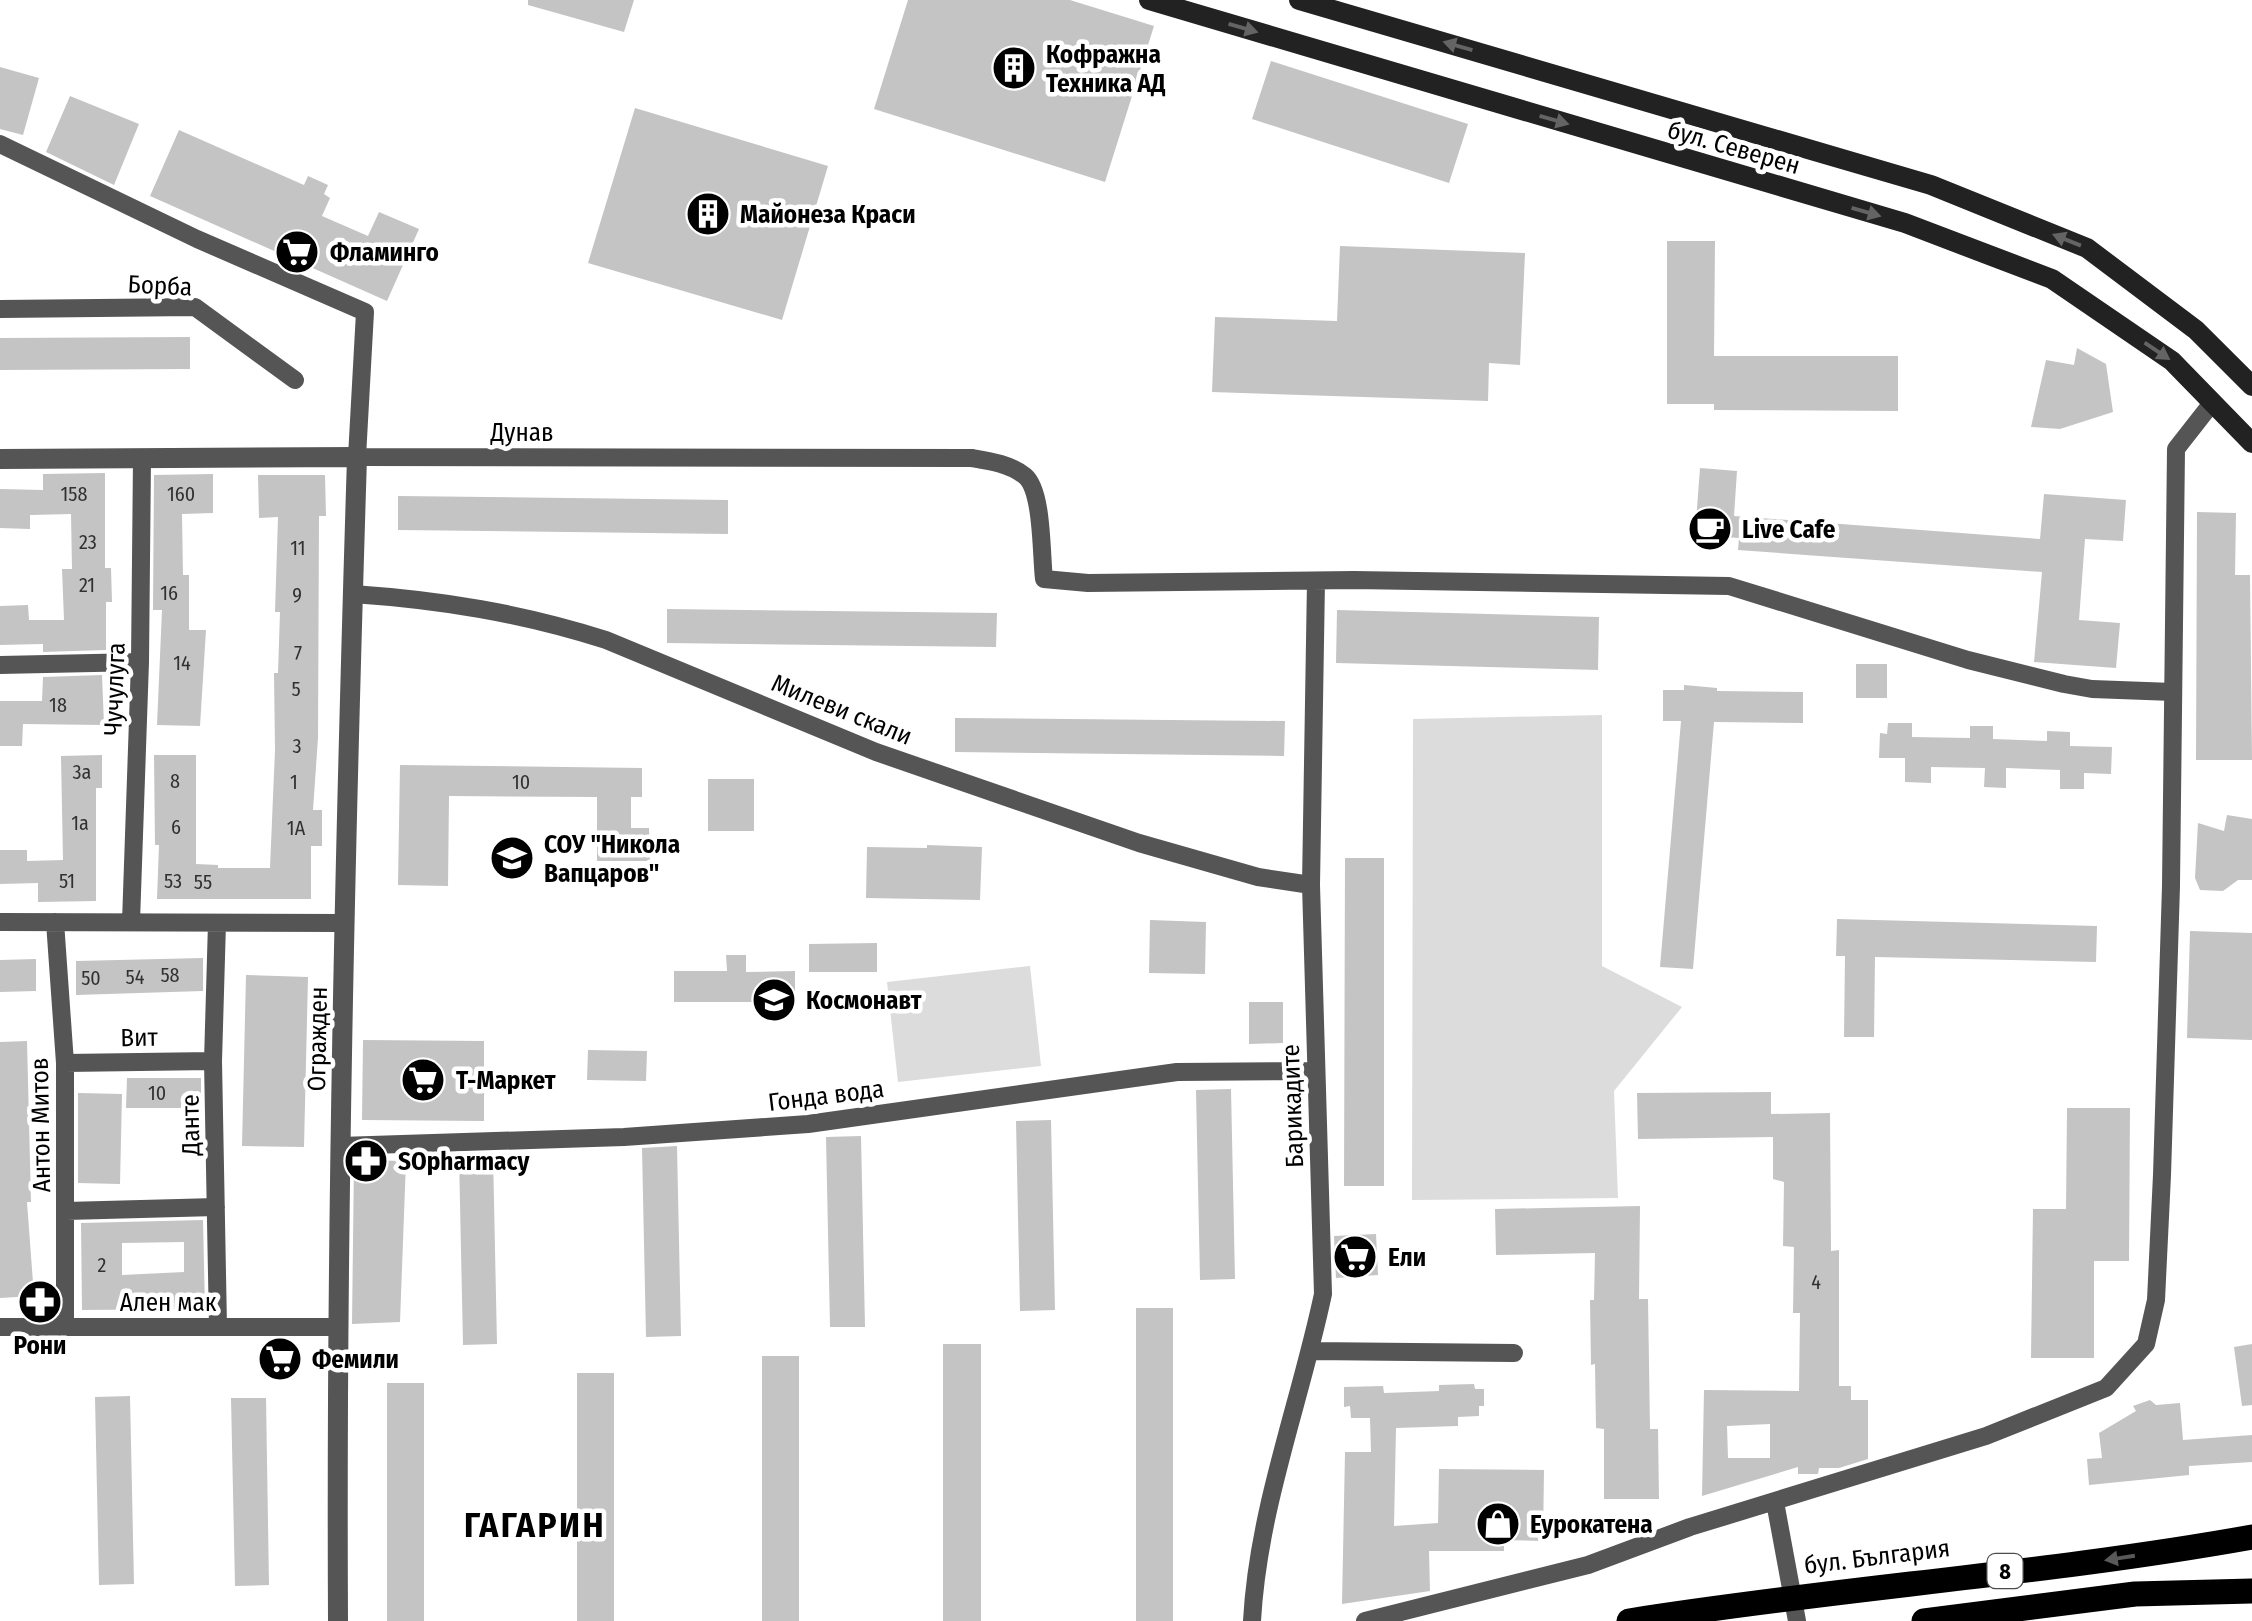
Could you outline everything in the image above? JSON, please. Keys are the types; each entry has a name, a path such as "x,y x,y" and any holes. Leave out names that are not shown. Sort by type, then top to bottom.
{"main road":[{"name":"бул. Северен","path":"1149,0 1905,223 2052,279 2172,361 2252,442"},
{"name":"бул. Северен","path":"1298,0 1932,184 2087,248 2196,330 2252,386"},
{"name":"бул. България","path":"1629,1621 1795,1609 2252,1537"},
{"name":"8","path":"1924,1621 2135,1594 2252,1592"}],"street":[{"path":"0,144 197,240 365,312 358,457"},
{"name":"Борба","path":"0,309 195,307 296,380"},
{"path":"1365,1621 1588,1565 1690,1526 1986,1436 2106,1388 2146,1344 2156,1300 2162,1175 2176,450 2212,403"},
{"name":"Огражден","path":"338,1621 340,1146 358,457"},
{"name":"Чучулуга","path":"131,922 142,458"},
{"name":"Дунав","path":"0,459 972,458 1004,464 1025,476 1035,488 1044,580 1316,581"},
{"path":"1316,581 1729,586 1968,660 2026,674 2092,689 2173,692"},
{"name":"Барикадите","path":"1252,1621 1253,1592 1278,1465 1323,1294 1311,885 1316,581"},
{"name":"Милеви скали","path":"353,594 441,600 564,627 606,640 876,752 1120,837 1199,862 1311,885"},
{"path":"0,665 140,662"},
{"path":"0,922 344,923"},
{"name":"Антон Митов","path":"55,922 65,1063 65,1327"},
{"name":"Данте","path":"218,923 214,1061 218,1327"},
{"name":"Вит","path":"65,1063 214,1061"},
{"name":"Гонда вода","path":"340,1146 624,1137 808,1124 1178,1072 1316,1071"},
{"path":"66,1212 216,1207"},
{"name":"Ален мак","path":"0,1327 337,1327"},
{"path":"1311,1351 1514,1353"},
{"path":"1776,1502 1795,1609"}],"shaded area":[{"path":"1602,715 1602,966 1682,1007 1614,1091 1618,1198 1412,1200 1413,719"},
{"path":"1030,966 1041,1066 898,1082 887,982"}],"building":[{"path":"528,0 634,0 624,32 528,5"},
{"name":"Кофражна Техника АД","path":"908,0 1070,0 1154,26 1105,182 874,109"},
{"path":"1271,61 1468,124 1449,183 1252,119"},
{"path":"0,67 39,78 23,135 0,129"},
{"path":"70,96 139,124 114,185 46,152"},
{"name":"Майонеза Краси","path":"635,108 828,166 782,320 588,263"},
{"path":"179,130 304,185 308,176 328,185 324,194 330,198 322,216 368,236 379,212 419,229 387,301 150,196"},
{"path":"1667,241 1715,241 1714,356 1898,356 1898,411 1714,410 1714,404 1667,404"},
{"path":"1340,246 1525,253 1520,365 1489,363 1488,401 1212,392 1215,317 1337,321"},
{"path":"190,337 190,369 0,370 0,338"},
{"path":"2077,348 2106,364 2113,412 2060,429 2031,427 2046,360 2074,365"},
{"path":"1700,468 1737,471 1734,516 2040,539 2044,494 2126,500 2123,541 2085,539 2079,620 2120,623 2116,668 2034,662 2042,572 1738,550 1739,538 1695,535"},
{"path":"105,473 105,568 111,568 112,602 106,602 106,650 43,652 43,644 0,645 0,606 28,605 29,620 64,620 62,569 72,569 71,514 30,515 30,529 0,528 0,489 43,490 43,474"},
{"path":"213,474 213,513 182,514 183,575 189,575 189,630 206,630 200,726 157,725 162,610 153,610 154,475"},
{"path":"258,475 325,475 326,516 319,516 318,738 313,810 322,810 322,846 311,846 311,899 157,899 159,845 155,845 154,755 196,755 196,864 270,868 274,673 278,673 280,612 275,612 278,517 259,518"},
{"path":"398,496 728,500 728,534 398,530"},
{"path":"2197,512 2236,513 2235,575 2250,575 2252,760 2196,760"},
{"path":"667,609 997,613 996,647 667,643"},
{"path":"1337,610 1599,617 1598,670 1336,663"},
{"path":"1856,664 1887,664 1887,698 1856,698"},
{"path":"102,675 104,725 23,724 22,746 0,746 0,701 42,701 43,677"},
{"path":"1684,685 1717,691 1803,692 1803,723 1714,722 1693,969 1660,967 1681,721 1663,721 1663,690 1684,690"},
{"path":"955,718 1285,721 1284,756 955,752"},
{"path":"1888,723 1912,723 1912,737 1970,738 1970,726 1993,726 1993,739 2047,741 2047,731 2070,732 2070,746 2112,747 2111,774 2084,773 2084,789 2060,789 2060,770 2006,768 2006,788 1984,787 1985,768 1931,767 1931,783 1905,782 1905,758 1879,758 1880,733 1887,734"},
{"path":"102,755 102,788 96,788 96,901 38,902 38,883 0,884 0,850 27,850 27,861 63,860 61,756"},
{"path":"400,765 642,768 642,797 631,797 631,828 649,828 650,861 597,861 597,797 449,796 448,886 398,885"},
{"path":"708,779 754,779 754,831 708,831"},
{"path":"2227,815 2252,819 2252,880 2238,880 2223,891 2200,890 2195,878 2198,823 2224,831"},
{"path":"867,847 982,847 980,900 866,898"},
{"path":"1345,858 1384,858 1384,1186 1344,1186"},
{"path":"1837,919 2097,926 2096,962 1875,957 1874,1037 1844,1037 1845,956 1836,956"},
{"path":"1150,920 1206,922 1205,974 1149,973"},
{"path":"2190,931 2252,933 2252,1040 2187,1038"},
{"path":"877,943 877,972 809,972 809,944"},
{"path":"726,955 746,955 746,972 795,971 795,1002 674,1002 674,971 727,971"},
{"path":"203,958 203,991 76,995 76,961"},
{"path":"36,959 36,991 0,992 0,960"},
{"path":"246,975 308,977 304,1147 242,1146"},
{"path":"1249,1002 1283,1002 1283,1043 1249,1044"},
{"name":"Т-Маркет","path":"363,1040 484,1041 484,1121 362,1120"},
{"path":"27,1041 31,1202 27,1202 34,1296 0,1298 0,1042"},
{"path":"588,1050 647,1051 646,1081 587,1080"},
{"path":"127,1078 201,1078 201,1108 126,1108"},
{"path":"1231,1089 1235,1279 1200,1280 1196,1090"},
{"path":"1771,1092 1771,1114 1830,1113 1831,1251 1839,1250 1839,1386 1851,1386 1851,1400 1868,1400 1868,1459 1839,1468 1819,1468 1818,1474 1798,1474 1798,1467 1702,1496 1704,1390 1799,1391 1800,1313 1793,1313 1794,1247 1783,1246 1784,1182 1773,1179 1773,1137 1638,1139 1637,1093","holes":["1770,1424 1770,1458 1728,1458 1727,1426"]},
{"path":"78,1093 122,1094 120,1184 78,1183"},
{"path":"2067,1108 2130,1108 2129,1261 2094,1261 2094,1358 2031,1358 2033,1209 2066,1209"},
{"path":"1051,1120 1055,1310 1020,1311 1016,1121"},
{"path":"861,1136 865,1327 830,1327 826,1137"},
{"path":"677,1146 681,1336 646,1337 642,1148"},
{"path":"493,1154 497,1344 463,1345 459,1155"},
{"path":"354,1160 406,1161 400,1322 352,1324"},
{"path":"1640,1206 1639,1299 1648,1299 1650,1429 1658,1429 1659,1499 1604,1499 1604,1429 1596,1428 1595,1364 1591,1365 1590,1300 1594,1300 1595,1253 1496,1255 1495,1209"},
{"path":"203,1220 205,1309 82,1310 81,1223","holes":["184,1242 184,1272 122,1275 122,1243"]},
{"path":"1376,1234 1378,1275 1336,1278 1334,1236"},
{"path":"1136,1308 1173,1308 1173,1621 1136,1621"},
{"path":"943,1344 981,1344 981,1621 943,1621"},
{"path":"2252,1344 2252,1405 2242,1406 2234,1347"},
{"path":"762,1356 799,1356 799,1621 762,1621"},
{"path":"577,1373 614,1373 614,1621 577,1621"},
{"path":"387,1383 424,1383 424,1621 387,1621"},
{"path":"1474,1384 1475,1389 1484,1389 1484,1406 1479,1406 1479,1416 1458,1417 1458,1426 1396,1428 1394,1526 1438,1523 1439,1469 1544,1470 1543,1541 1504,1540 1504,1551 1429,1551 1430,1591 1342,1604 1345,1452 1371,1452 1370,1418 1351,1418 1350,1406 1344,1407 1344,1387 1383,1386 1384,1393 1439,1391 1439,1385"},
{"path":"130,1396 134,1584 99,1585 95,1397"},
{"path":"231,1398 266,1398 269,1585 235,1586"},
{"path":"2150,1400 2156,1405 2180,1403 2183,1440 2252,1435 2252,1462 2189,1466 2189,1475 2089,1485 2087,1459 2102,1458 2099,1433 2136,1411 2133,1406"}],"place":[{"name":"Кофражна Техника АД","path":"1014,68"},
{"name":"Майонеза Краси","path":"708,214"},
{"name":"Фламинго","path":"297,252"},
{"name":"Live Cafe","path":"1710,529"},
{"name":"СОУ \"Никола Вапцаров\"","path":"512,858"},
{"name":"Космонавт","path":"774,1000"},
{"name":"Т-Маркет","path":"423,1080"},
{"name":"SOpharmacy","path":"366,1161"},
{"name":"Ели","path":"1355,1257"},
{"name":"Рони","path":"40,1302"},
{"name":"Фемили","path":"280,1359"},
{"name":"Еурокатена","path":"1498,1524"}],"district":[{"name":"ГАГАРИН","path":"535,1525"}]}
